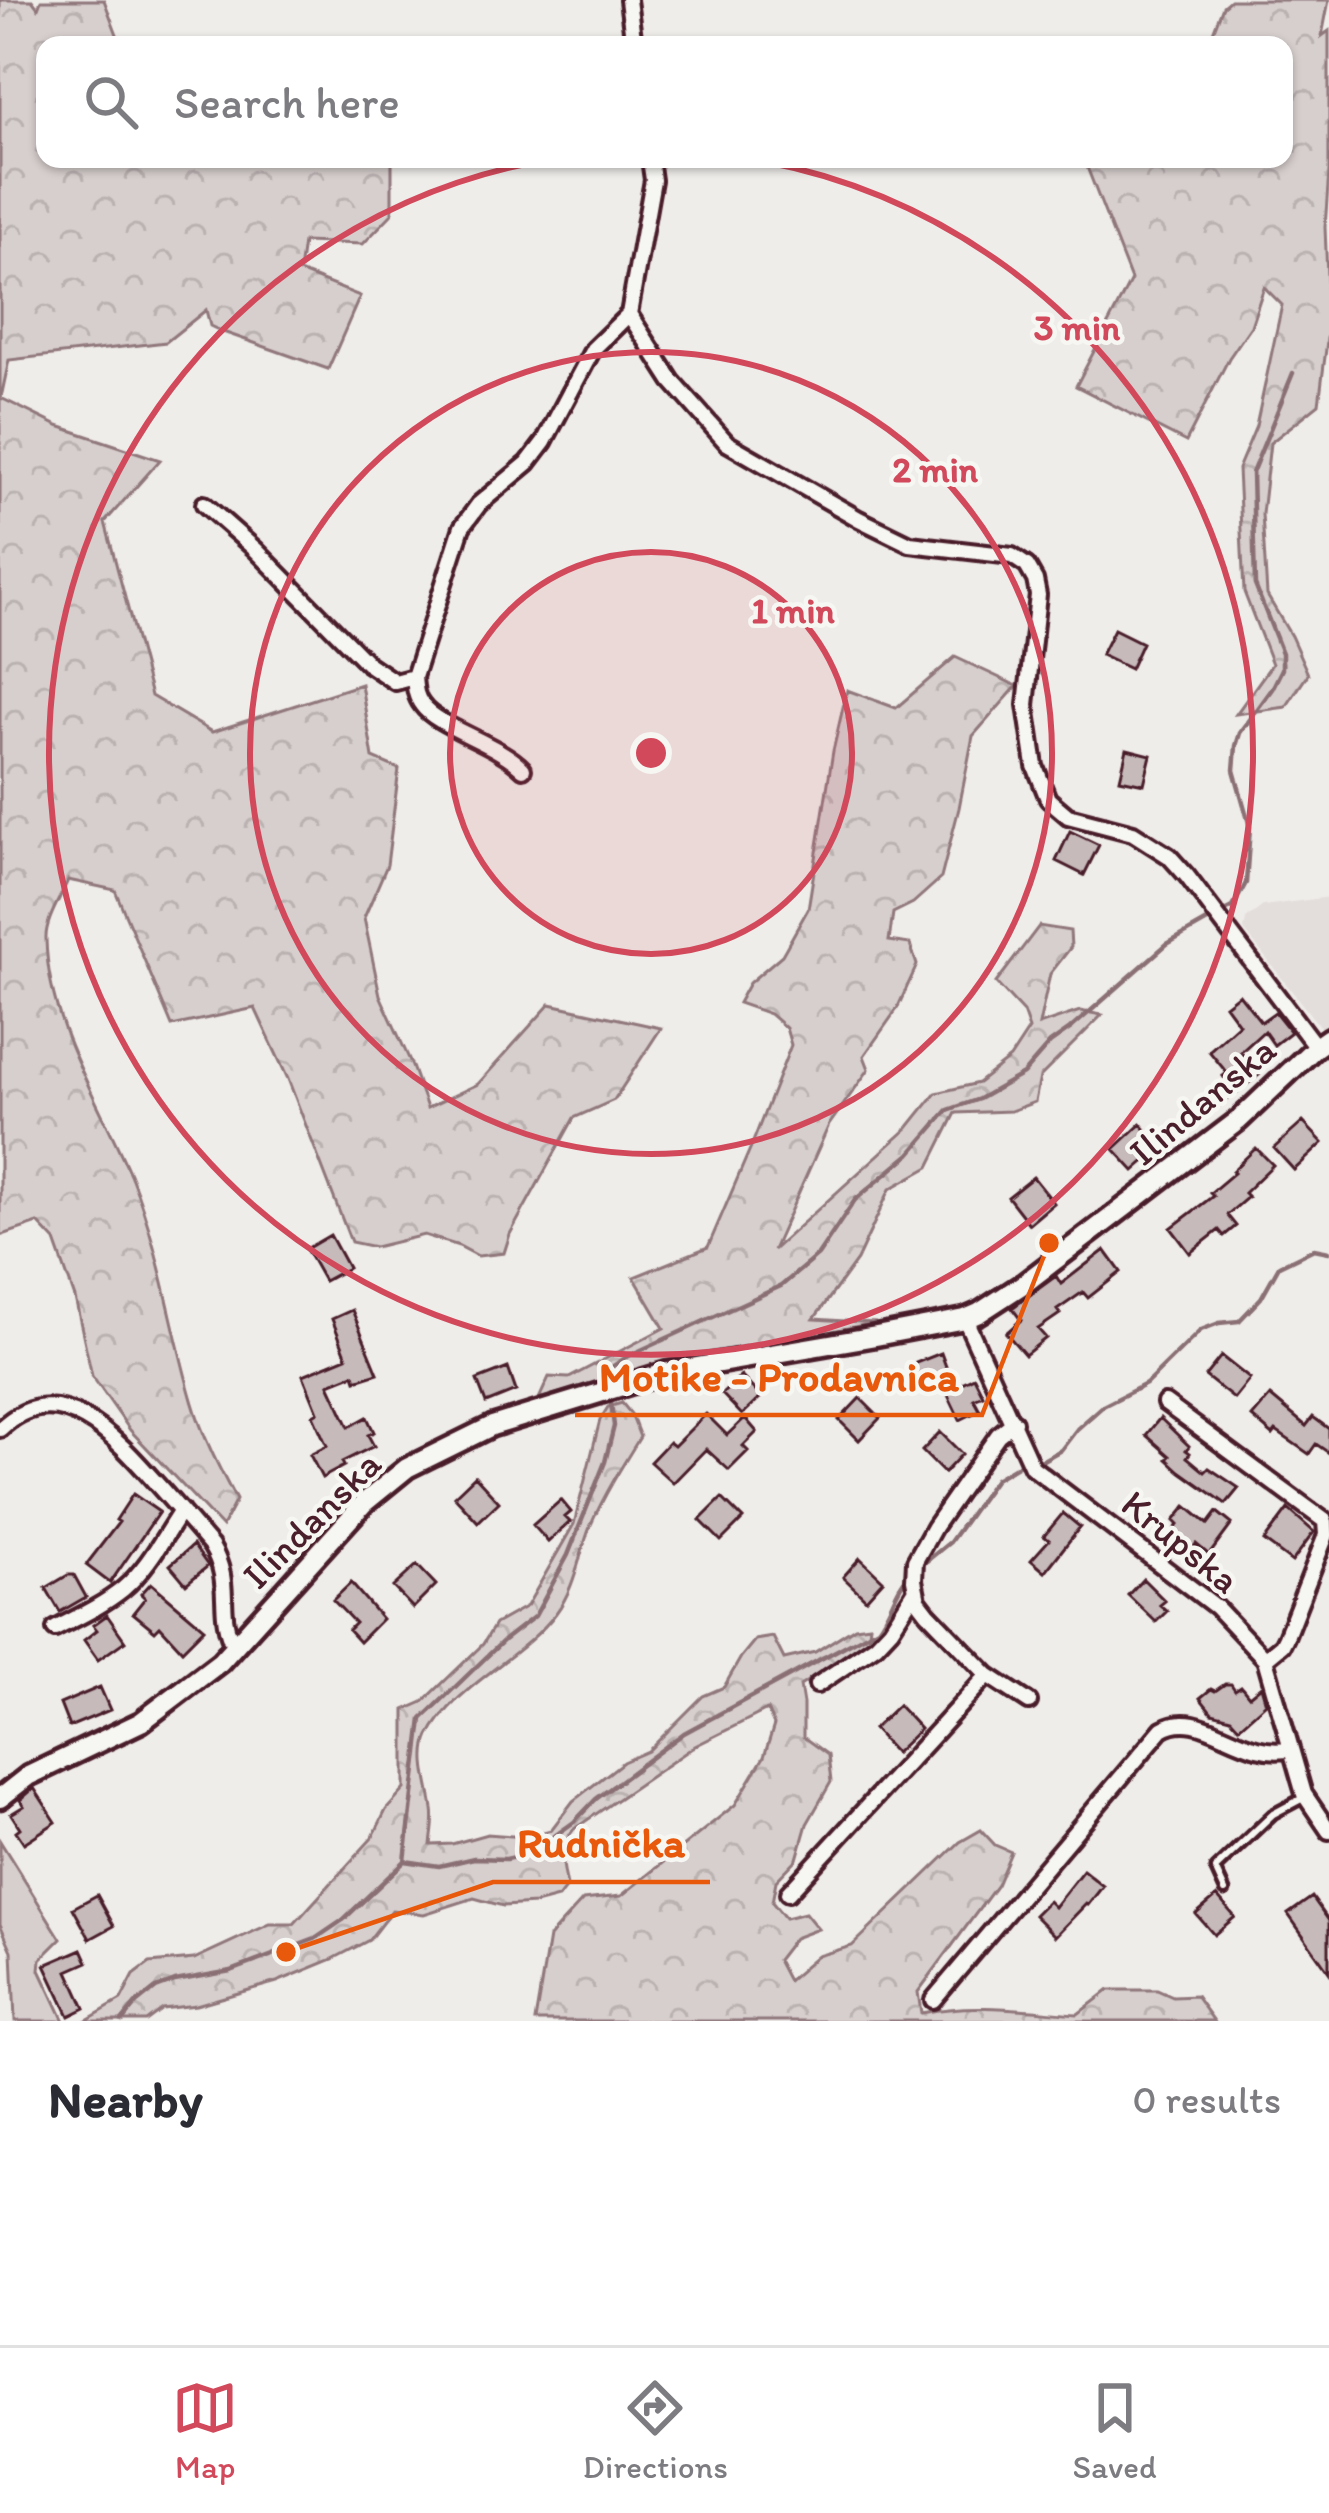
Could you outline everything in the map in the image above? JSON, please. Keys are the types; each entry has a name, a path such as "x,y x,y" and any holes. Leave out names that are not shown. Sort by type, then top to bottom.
{"street":[{"path":"628,0 633,36"},
{"path":"523,769 511,757 425,711 414,676 462,527 479,503 528,463 593,349 629,314 651,168"},
{"path":"629,314 672,381 728,443 910,544 997,553 1027,566 1038,595 1026,705 1035,766 1048,799 1069,816 1133,832 1168,856 1322,1042"},
{"path":"204,503 368,663 394,682 414,676"},
{"name":"Ilindanska","path":"0,1798 28,1776 141,1722 220,1662 364,1503 407,1468 492,1426 668,1372 964,1319 1025,1282 1239,1120 1322,1042"},
{"name":"Krupska","path":"964,1319 1032,1467 1216,1607 1265,1659 1306,1797 1329,1831"},
{"path":"1165,1403 1325,1521 1326,1535 1286,1637 1265,1659"},
{"path":"0,1429 25,1410 51,1407 97,1423 128,1450 221,1562 227,1634 234,1647"},
{"path":"1014,1422 998,1435 934,1527 915,1561 914,1586 928,1613 988,1675 1029,1702"},
{"path":"55,1629 124,1588 147,1563 181,1511"},
{"path":"818,1684 876,1646 914,1586"},
{"path":"788,1893 988,1675"},
{"path":"933,2000 1162,1729 1172,1722 1202,1725 1251,1748 1277,1753 1291,1749"}],"lane":[{"path":"1225,1891 1215,1869 1273,1814 1306,1797"}],"shaded area":[{"path":"1329,897 1329,1025 1320,1027 1244,930 1246,919 1263,906"}],"green space":[{"path":"0,0 32,0 38,8 41,0 104,0 118,36 36,36 36,168 392,168 392,214 363,244 303,242 299,272 360,296 328,369 210,326 206,310 166,342 9,360 1,398 58,426 160,460 105,522 151,696 212,732 361,684 373,758 399,769 387,865 364,918 380,995 427,1108 478,1084 550,1004 661,1028 614,1100 574,1118 504,1253 478,1256 424,1235 375,1247 351,1242 255,1008 172,1026 115,890 68,880 46,932 56,1003 142,1206 196,1413 236,1500 222,1527 130,1430 92,1376 75,1298 55,1241 38,1223 0,1236"},
{"path":"1230,0 1329,0 1322,36 1329,31 1325,227 1329,325 1319,404 1270,443 1262,514 1267,595 1308,674 1286,707 1236,714 1272,664 1244,592 1238,469 1256,426 1282,305 1264,287 1251,326 1186,442 1076,386 1131,280 1087,168 1293,168 1293,36 1211,36"},
{"path":"955,657 1017,686 973,736 941,878 913,903 893,913 889,941 910,944 917,965 897,1009 864,1056 869,1069 829,1125 773,1250 908,1128 936,1093 978,1083 1010,1058 1029,1029 1023,1012 996,983 1039,926 1070,931 1071,947 1050,974 1039,1025 1080,1011 1102,1015 1040,1077 1035,1102 1011,1111 956,1113 929,1167 890,1189 857,1260 814,1319 876,1323 678,1359 539,1399 549,1377 569,1378 664,1328 634,1277 708,1247 791,1045 786,1028 770,1014 738,1003 749,983 782,955 808,909 847,690 896,708"},
{"path":"622,1403 640,1437 595,1515 562,1603 526,1644 454,1702 429,1736 425,1763 434,1814 431,1845 487,1834 525,1837 551,1830 573,1801 623,1762 648,1751 703,1696 724,1687 755,1640 773,1637 784,1659 815,1652 855,1627 870,1625 868,1640 800,1686 803,1737 828,1755 831,1782 807,1824 797,1859 776,1881 772,1902 785,1918 805,1913 818,1929 794,1938 777,1960 788,1981 817,1956 852,1946 960,1842 981,1830 995,1845 1011,1852 997,1885 918,1992 921,2013 980,2007 1078,2014 1109,1990 1157,1990 1173,1997 1196,1996 1214,2021 535,2021 549,1937 583,1900 621,1896 735,1805 764,1757 774,1725 767,1710 695,1746 574,1829 563,1856 567,1886 558,1898 503,1906 474,1898 424,1914 392,1910 369,1940 277,1982 196,2005 162,2009 146,2021 85,2021 121,2000 134,1975 150,1963 194,1959 270,1924 294,1924 373,1837 386,1810 405,1789 405,1710 423,1702 483,1644 495,1624 527,1606 574,1524 600,1420 608,1407"},
{"path":"0,1841 61,1939 41,1959 40,1970 64,2021 15,2021 12,1951 0,1924"}],"building":[{"path":"1114,629 1142,643 1130,669 1101,655"},
{"path":"1127,749 1151,755 1144,784 1120,779"},
{"path":"1070,831 1099,845 1084,875 1056,861"},
{"path":"1239,994 1261,1022 1275,1012 1291,1032 1274,1045 1264,1031 1241,1052 1259,1075 1215,1109 1205,1096 1226,1080 1227,1073 1209,1051 1239,1024 1225,1005"},
{"path":"1303,1122 1323,1143 1294,1170 1274,1148"},
{"path":"1141,1124 1161,1147 1134,1171 1114,1149"},
{"path":"1256,1148 1273,1165 1227,1215 1236,1226 1224,1236 1219,1230 1190,1253 1171,1228 1213,1196 1210,1193"},
{"path":"1033,1177 1054,1203 1029,1224 1008,1197"},
{"path":"330,1235 348,1268 324,1281 306,1249"},
{"path":"1105,1250 1121,1272 1088,1298 1083,1292 1057,1310 1060,1314 1038,1329 1046,1338 1025,1355 1006,1333 1021,1320 1012,1308 1056,1276 1061,1284"},
{"path":"352,1310 378,1373 356,1380 354,1374 329,1384 349,1427 367,1417 374,1446 322,1478 310,1455 327,1446 303,1375 347,1357 332,1319"},
{"path":"941,1353 949,1375 911,1390 905,1376 911,1373 908,1366"},
{"path":"1221,1356 1250,1379 1234,1399 1205,1376"},
{"path":"508,1368 516,1391 486,1403 477,1380"},
{"path":"741,1376 761,1397 742,1415 722,1394"},
{"path":"974,1377 983,1395 974,1399 980,1410 960,1420 946,1391"},
{"path":"1270,1396 1306,1426 1313,1417 1329,1429 1329,1453 1316,1444 1309,1454 1276,1431 1273,1435 1252,1417"},
{"path":"860,1398 880,1418 859,1440 839,1420"},
{"path":"706,1414 727,1435 745,1418 757,1432 743,1446 748,1451 729,1470 706,1449 673,1483 650,1462"},
{"path":"1160,1418 1189,1446 1187,1457 1205,1472 1209,1468 1239,1488 1226,1504 1180,1471 1146,1435"},
{"path":"940,1432 962,1454 944,1473 922,1451"},
{"path":"475,1476 499,1502 478,1522 454,1496"},
{"path":"133,1494 159,1512 110,1583 86,1565 119,1522"},
{"path":"722,1498 743,1519 721,1541 700,1520"},
{"path":"561,1500 571,1512 565,1517 570,1522 548,1542 533,1525"},
{"path":"1186,1506 1208,1524 1217,1512 1232,1524 1209,1555 1196,1544 1191,1551 1171,1534"},
{"path":"1288,1509 1314,1532 1292,1562 1264,1541"},
{"path":"1063,1513 1080,1527 1045,1572 1031,1560 1049,1540 1044,1536"},
{"path":"193,1545 208,1566 186,1584 170,1565"},
{"path":"860,1558 883,1580 866,1599 843,1577"},
{"path":"417,1565 436,1585 413,1608 393,1587"},
{"path":"74,1575 86,1597 60,1612 46,1588"},
{"path":"1143,1579 1165,1601 1160,1605 1167,1611 1156,1622 1128,1595"},
{"path":"151,1583 204,1628 182,1650 160,1626 155,1631 133,1613"},
{"path":"351,1583 382,1619 359,1642 348,1630 355,1623 333,1600"},
{"path":"107,1615 125,1641 98,1660 84,1640"},
{"path":"1225,1684 1235,1690 1241,1686 1249,1696 1261,1686 1266,1703 1239,1727 1231,1718 1212,1713 1200,1698"},
{"path":"100,1687 110,1710 69,1727 60,1704"},
{"path":"898,1705 920,1729 895,1753 873,1729"},
{"path":"34,1788 56,1822 24,1843 11,1814 24,1806 20,1800"},
{"path":"1083,1870 1103,1886 1055,1936 1034,1915 1048,1901 1054,1907"},
{"path":"97,1895 114,1926 90,1939 73,1908"},
{"path":"1217,1896 1235,1917 1214,1935 1196,1914"},
{"path":"1312,1897 1329,1921 1329,1972 1288,1914"},
{"path":"82,1949 88,1962 68,1971 85,2008 69,2016 45,1965"}],"waterway":[{"path":"1221,913 1233,907 1246,883 1250,827 1234,770 1236,746 1282,669 1282,653 1255,585 1252,473 1293,373"},
{"path":"609,1384 607,1370 628,1356 781,1286 818,1255 855,1200 910,1154 948,1110 1023,1074 1050,1043 1167,944 1211,919"},
{"path":"918,1568 950,1542 995,1479 1020,1464 1043,1460 1061,1450 1103,1406 1146,1384 1201,1330 1239,1321 1261,1298 1279,1266 1314,1249 1329,1252"},
{"path":"405,1861 422,1719 535,1616 568,1555 605,1462 614,1426 610,1395"},
{"path":"405,1861 439,1866 529,1854 684,1733 878,1628 909,1575"},
{"path":"122,2021 156,1988 231,1971 315,1939 343,1920 405,1861"}],"place":[{"name":"Motike - Prodavnica","path":"1049,1243"},
{"name":"Rudnička","path":"286,1952"}]}
